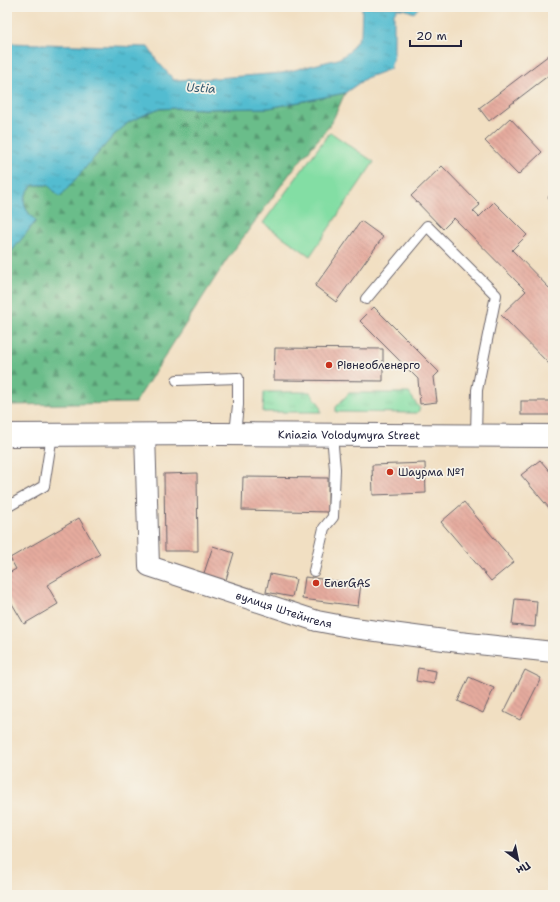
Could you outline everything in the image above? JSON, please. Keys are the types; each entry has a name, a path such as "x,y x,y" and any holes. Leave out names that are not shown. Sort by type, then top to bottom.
{"main road":[{"name":"Kniazia Volodymyra Street","path":"7,435 235,434 553,436"}],"street":[{"name":"вулиця Штейнгеля","path":"145,434 149,566 318,621 354,628 459,642 553,652"}],"lane":[{"path":"366,298 427,226 496,295 477,390 476,436"},
{"path":"177,380 238,378 238,405 235,434"},
{"path":"7,507 44,486 52,435"},
{"path":"314,571 324,528 333,516 335,469 332,435"}],"green space":[{"path":"345,93 331,124 291,172 226,261 135,403 7,405 7,257 36,221 28,212 24,204 26,195 33,185 48,185 60,196 113,136 129,122 157,109 269,108"},
{"path":"330,132 374,162 310,256 263,223"},
{"path":"264,392 310,392 320,405 321,412 263,412"},
{"path":"349,393 409,393 420,409 417,413 336,412 336,407"}],"water":[{"name":"Ustia","path":"362,7 419,7 414,13 404,9 397,9 394,13 394,54 390,69 366,78 345,93 269,108 157,109 129,122 113,136 60,197 48,185 33,185 26,195 24,204 28,212 36,221 7,257 7,43 148,47 158,62 174,80 282,73 338,59 349,52 361,34"}],"building":[{"path":"553,52 553,72 489,121 479,108"},
{"path":"510,118 542,152 518,175 485,141"},
{"path":"442,166 480,205 473,211 479,217 494,202 527,235 512,250 553,292 553,368 501,315 526,291 454,218 443,229 411,196"},
{"path":"553,193 553,203 548,197"},
{"path":"361,221 383,237 336,302 315,286"},
{"path":"374,307 439,372 434,377 437,402 420,404 418,379 360,321"},
{"name":"Рівнеобленерго","path":"275,348 383,349 383,381 274,380"},
{"path":"521,401 553,401 553,415 521,415"},
{"path":"540,460 553,475 553,507 550,509 521,475"},
{"path":"425,463 426,493 373,495 372,465"},
{"path":"197,473 198,551 165,551 164,474"},
{"path":"243,477 328,478 328,512 242,510"},
{"path":"464,502 514,562 491,581 441,522"},
{"path":"79,518 100,554 47,585 58,604 24,624 7,595 7,574 16,569 10,558"},
{"path":"213,546 234,553 225,583 203,576"},
{"path":"270,574 296,579 292,597 266,592"},
{"path":"305,577 361,584 358,606 302,599"},
{"path":"515,599 537,601 535,627 512,625"},
{"path":"418,668 436,671 434,684 416,681"},
{"path":"525,670 541,678 520,720 504,712"},
{"path":"469,677 494,688 483,713 458,701"}],"place":[{"name":"Рівнеобленерго","path":"329,365"},
{"name":"Шаурма №1","path":"390,472"},
{"name":"EnerGAS","path":"316,583"}]}
